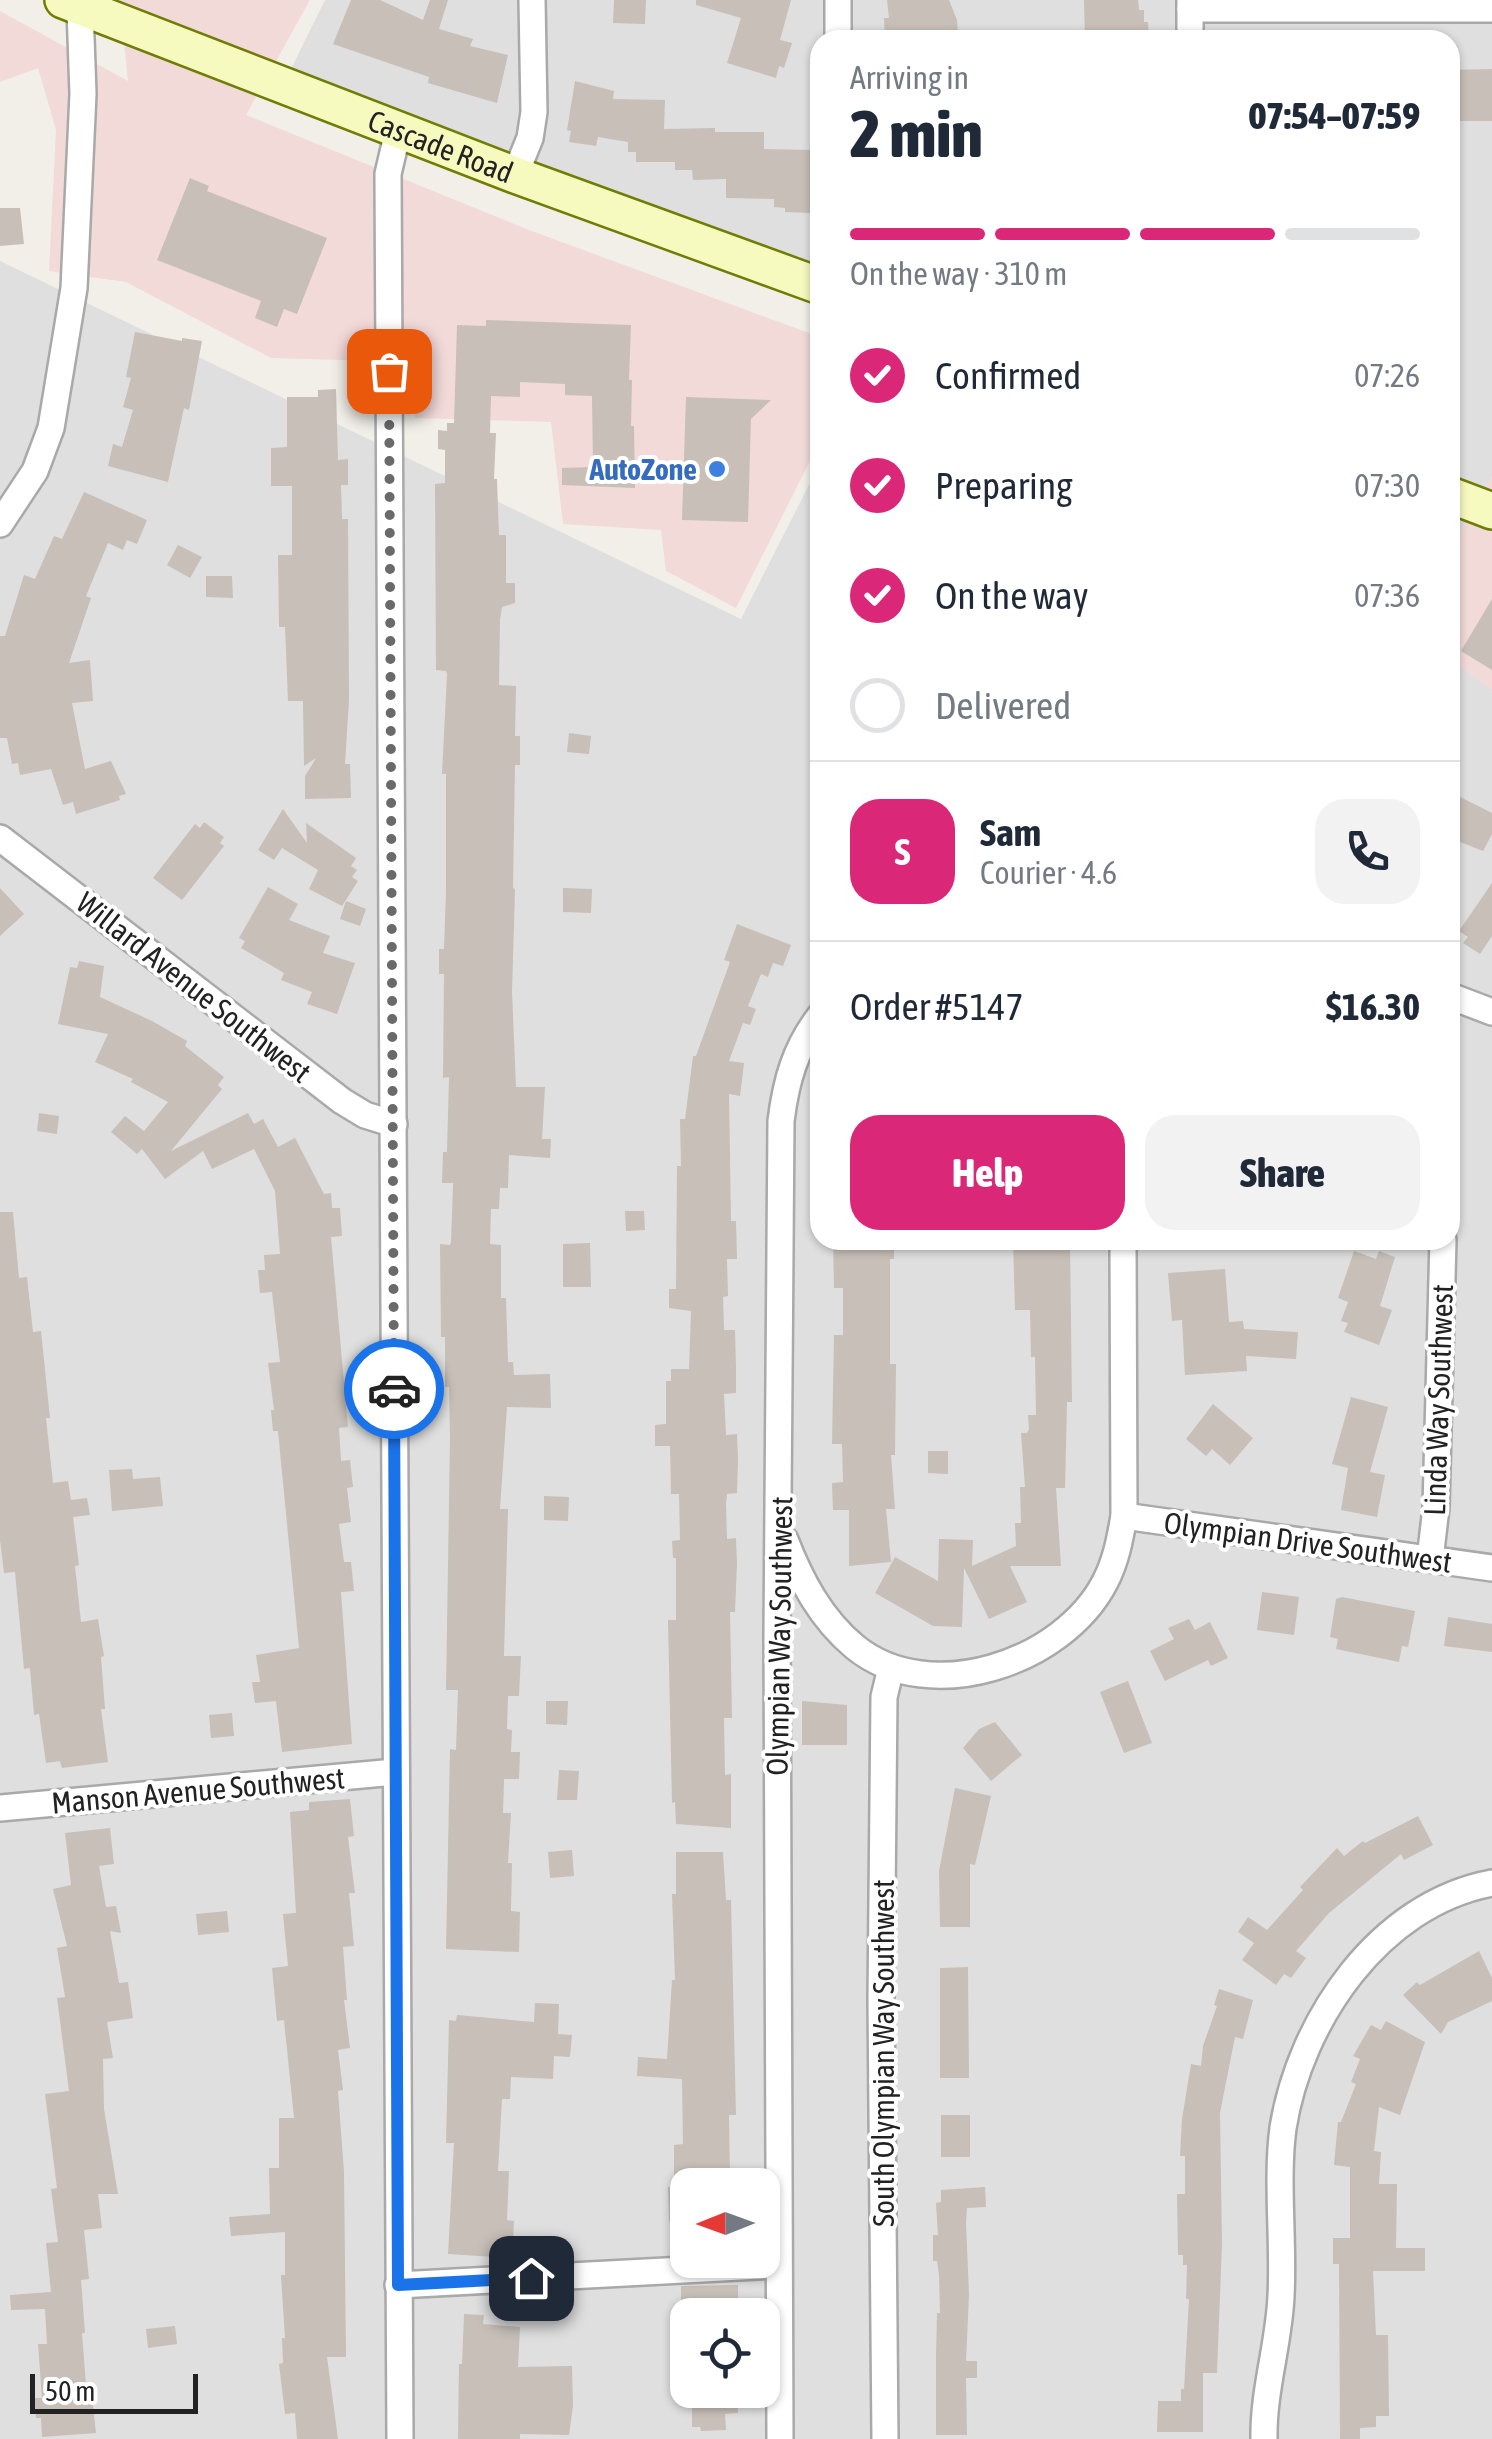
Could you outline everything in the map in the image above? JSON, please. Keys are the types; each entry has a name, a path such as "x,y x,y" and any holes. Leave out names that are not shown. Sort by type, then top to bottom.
{"main road":[{"name":"Cascade Road","path":"71,4 515,175 810,282"},
{"path":"1460,499 1492,511"}],"street":[{"path":"515,175 530,138 534,112 532,0"},
{"path":"838,0 838,30"},
{"path":"0,524 35,471 51,428 74,288 83,94 71,4"},
{"path":"1190,30 1190,4 1492,9"},
{"path":"398,130 388,174 400,2439"},
{"name":"Willard Avenue Southwest","path":"0,838 342,1101 394,1124"},
{"path":"1460,1000 1492,1012"},
{"name":"Olympian Way Southwest","path":"778,2168 781,1121 786,1080 810,1029"},
{"path":"780,1529 798,1572 827,1621 858,1650 891,1668 931,1677 973,1675 1008,1664 1054,1637 1082,1614 1104,1584 1118,1550 1124,1516 1123,1250"},
{"name":"Linda Way Southwest","path":"1430,1560 1436,1508 1443,1250"},
{"name":"Olympian Drive Southwest","path":"1124,1516 1492,1568"},
{"name":"South Olympian Way Southwest","path":"885,2439 881,2000 884,1697 891,1668"},
{"name":"Manson Avenue Southwest","path":"0,1808 396,1772"},
{"path":"1264,2439 1281,2298 1283,2131 1297,2068 1325,2008 1379,1944 1434,1905 1492,1882"},
{"path":"398,2285 670,2271"},
{"name":"Olympian Way Southwest","path":"778,2278 780,2439"}],"shaded area":[{"path":"120,0 310,0 246,115 529,230 810,333 810,461 736,608 666,571 661,530 563,524 551,422 415,418 411,362 271,358 126,282 49,271 56,130 38,68 0,82 0,11 128,81"},
{"path":"325,0 1492,0 1492,477 1460,533 1460,30 810,30 810,282 283,85"},
{"path":"0,261 741,619 810,483 810,1250 1460,1250 1460,666 1492,689 1492,2439 0,2439"},
{"path":"1492,477 1492,689 1460,666 1460,533"}],"building":[{"path":"351,0 380,0 423,20 430,0 448,0 439,29 473,39 470,46 508,55 497,103 428,83 429,77 333,44"},
{"path":"614,0 646,0 645,24 613,23"},
{"path":"696,0 791,0 780,40 792,43 784,68 779,66 776,78 727,63 741,18 696,5"},
{"path":"887,0 949,0 958,30 885,30 884,18 889,18"},
{"path":"1084,0 1138,0 1139,10 1144,10 1144,22 1148,22 1148,30 1085,30"},
{"path":"1492,69 1492,121 1460,121 1460,70"},
{"path":"575,81 614,91 613,99 665,100 664,129 764,132 764,149 810,150 810,213 785,212 785,208 774,207 774,199 726,198 726,179 693,180 692,170 675,170 675,162 636,162 636,152 628,152 628,142 598,137 596,146 569,142 571,131 567,130"},
{"path":"190,178 209,186 207,191 327,238 297,314 284,309 277,327 255,318 261,301 157,260"},
{"path":"0,208 20,208 24,244 0,246"},
{"path":"486,320 631,325 629,380 634,426 635,488 562,485 562,468 593,467 592,396 565,395 565,384 520,382 520,397 491,396 490,433 496,433 494,479 499,535 506,535 506,583 515,583 515,603 502,607 499,685 516,686 515,736 520,736 520,765 515,765 513,888 516,1087 545,1087 542,1139 551,1139 550,1158 509,1155 508,1188 500,1188 499,1209 491,1209 490,1244 501,1245 501,1298 506,1298 508,1362 513,1362 514,1375 550,1374 551,1408 507,1407 500,1509 508,1509 504,1656 521,1656 519,1696 508,1696 507,1729 512,1730 511,1752 520,1752 519,1779 504,1779 503,1813 511,1813 508,1863 512,1863 511,1911 520,1912 519,1952 446,1949 450,1749 456,1750 458,1690 446,1690 450,1439 445,1337 441,1337 440,1244 451,1242 453,1183 442,1183 449,1077 443,1078 444,974 439,974 446,891 446,774 442,774 447,674 436,670 435,484 445,483 445,450 438,449 438,430 447,431 447,423 454,423 457,325 486,326"},
{"path":"135,332 202,341 189,410 184,408 168,482 108,466 113,444 122,447 133,410 123,407 131,378 126,377"},
{"path":"336,389 338,460 348,459 348,485 341,485 342,519 348,519 349,700 345,764 350,764 351,798 305,799 305,776 316,758 304,766 303,701 288,701 285,627 279,627 278,555 292,555 292,486 271,486 271,448 287,447 287,397 318,397 318,390"},
{"name":"AutoZone","path":"686,397 771,400 751,419 748,522 682,520"},
{"path":"84,492 147,520 137,544 127,540 123,550 108,543 86,596 91,598 69,663 90,660 93,701 72,703 85,769 111,761 126,794 119,796 120,800 76,814 73,802 63,805 51,769 20,775 18,763 12,764 7,738 0,738 0,636 5,636 24,575 35,579 54,536 62,539"},
{"path":"178,545 202,557 190,578 167,565"},
{"path":"206,576 232,576 233,598 206,597"},
{"path":"1492,599 1492,670 1461,651"},
{"path":"569,733 591,736 589,754 567,752"},
{"path":"1460,797 1492,813 1492,834 1483,851 1460,842"},
{"path":"283,809 307,843 306,823 356,858 351,866 357,870 352,877 358,881 342,906 309,889 318,870 282,848 274,860 258,850"},
{"path":"204,822 224,837 220,843 224,846 182,900 153,878 195,824 200,828"},
{"path":"1492,883 1492,936 1480,954 1463,943 1468,937 1460,930"},
{"path":"268,887 298,904 289,920 330,936 323,953 355,963 337,1014 307,1004 312,992 281,980 284,973 241,948 245,941 239,938"},
{"path":"0,888 24,914 0,936"},
{"path":"563,888 592,889 591,913 563,912"},
{"path":"346,901 366,909 360,926 340,919"},
{"path":"737,924 791,945 783,966 773,963 768,977 761,974 748,1006 756,1009 750,1025 743,1023 729,1061 744,1063 740,1096 729,1094 731,1221 736,1221 737,1259 727,1259 728,1296 723,1297 724,1330 735,1330 736,1369 736,1393 724,1394 726,1435 737,1434 738,1459 737,1493 727,1494 726,1504 727,1539 736,1538 737,1563 735,1612 730,1612 732,1718 724,1718 725,1775 731,1774 731,1828 676,1824 675,1802 672,1803 668,1620 676,1620 676,1558 672,1541 680,1540 679,1494 671,1494 670,1446 655,1446 655,1425 666,1424 666,1381 671,1381 671,1369 689,1369 691,1311 669,1308 669,1289 676,1289 680,1119 685,1119 693,1056 730,962 724,960"},
{"path":"79,961 104,966 100,997 187,1041 185,1046 224,1077 218,1085 222,1089 171,1151 248,1113 254,1124 263,1119 278,1147 295,1138 324,1194 331,1193 332,1208 340,1208 342,1236 331,1237 348,1427 339,1428 341,1461 350,1460 353,1487 347,1488 351,1522 339,1524 344,1562 351,1562 354,1591 341,1592 352,1744 282,1752 276,1701 255,1703 252,1682 260,1682 256,1655 299,1648 278,1431 273,1431 271,1410 268,1363 280,1362 272,1292 260,1293 258,1270 265,1270 264,1255 280,1254 275,1191 254,1149 212,1169 203,1151 165,1179 142,1149 137,1154 111,1132 125,1116 144,1131 168,1102 131,1082 133,1079 95,1062 108,1034 58,1024 70,967 77,968"},
{"path":"39,1113 59,1116 57,1134 37,1131"},
{"path":"625,1211 644,1211 645,1230 626,1231"},
{"path":"0,1212 13,1212 19,1278 27,1277 33,1332 41,1331 53,1483 68,1481 71,1500 87,1498 90,1515 73,1517 79,1565 75,1566 81,1622 98,1619 104,1656 101,1657 105,1709 101,1709 108,1762 62,1768 60,1761 46,1763 39,1714 34,1715 30,1668 24,1669 15,1572 4,1573 0,1540"},
{"path":"590,1243 591,1287 563,1287 563,1244"},
{"path":"833,1250 894,1250 894,1259 890,1259 890,1364 896,1364 895,1455 891,1455 895,1509 886,1509 891,1562 849,1566 849,1510 833,1510 832,1483 843,1482 842,1444 832,1444 834,1335 843,1335 843,1288 834,1288"},
{"path":"1013,1250 1070,1250 1072,1402 1067,1402 1065,1488 1056,1488 1061,1566 1010,1566 1027,1602 989,1619 964,1568 962,1627 933,1626 875,1593 895,1557 938,1581 939,1539 973,1540 972,1566 1016,1546 1015,1523 1021,1523 1020,1487 1025,1487 1021,1433 1029,1429 1028,1415 1036,1415 1030,1310 1015,1310"},
{"path":"1354,1251 1376,1259 1379,1251 1395,1257 1380,1306 1392,1310 1379,1345 1344,1332 1348,1323 1341,1321 1348,1302 1338,1298"},
{"path":"1225,1269 1229,1322 1243,1321 1244,1329 1298,1332 1296,1359 1246,1356 1247,1371 1185,1375 1182,1320 1172,1321 1168,1273"},
{"path":"1351,1397 1388,1407 1370,1472 1385,1475 1377,1517 1341,1510 1348,1468 1332,1464"},
{"path":"1213,1404 1253,1438 1230,1465 1212,1449 1206,1456 1186,1439"},
{"path":"928,1451 948,1451 948,1474 928,1473"},
{"path":"132,1469 133,1479 160,1477 163,1506 112,1511 109,1470"},
{"path":"544,1496 569,1497 568,1521 544,1520"},
{"path":"1262,1592 1299,1597 1294,1635 1257,1630"},
{"path":"1336,1599 1415,1611 1408,1647 1402,1646 1399,1662 1336,1649 1338,1639 1330,1637"},
{"path":"1448,1617 1492,1624 1492,1652 1444,1646"},
{"path":"1189,1619 1195,1630 1210,1622 1228,1658 1211,1666 1208,1660 1165,1681 1150,1651 1174,1639 1168,1628"},
{"path":"1128,1681 1152,1743 1124,1753 1100,1692"},
{"path":"546,1701 568,1701 567,1725 546,1724"},
{"path":"802,1701 847,1705 847,1745 802,1745"},
{"path":"232,1713 234,1736 211,1738 209,1715"},
{"path":"995,1722 1022,1755 991,1781 963,1748 979,1729"},
{"path":"559,1770 579,1771 577,1800 557,1800"},
{"path":"955,1788 991,1796 975,1865 970,1864 970,1927 940,1927 939,1871"},
{"path":"350,1799 354,1836 348,1837 355,1893 349,1893 354,1946 343,1947 350,2048 338,2050 343,2090 338,2091 344,2172 346,2357 327,2357 338,2439 297,2439 295,2413 285,2414 279,2364 283,2363 285,2338 281,2275 285,2275 285,2232 231,2236 229,2217 270,2214 269,2168 279,2168 279,2118 294,2118 284,2020 277,2021 272,1968 288,1966 283,1914 296,1913 290,1812 309,1810 309,1802"},
{"path":"1418,1816 1433,1845 1404,1860 1401,1854 1329,1913 1296,1951 1306,1958 1291,1978 1284,1974 1276,1985 1242,1960 1254,1943 1238,1932 1248,1917 1267,1930 1337,1848 1344,1856 1363,1841"},
{"path":"110,1828 114,1864 99,1866 106,1907 116,1906 121,1933 110,1931 119,1983 128,1982 133,2018 107,2022 113,2058 103,2059 104,2109 118,2194 98,2194 102,2228 84,2230 89,2279 81,2280 82,2333 87,2398 92,2397 96,2433 42,2437 34,2398 42,2398 38,2344 47,2344 45,2309 11,2310 10,2295 51,2292 46,2243 58,2242 51,2189 57,2188 45,2094 69,2091 57,1998 65,1997 57,1948 67,1946 53,1889 71,1885 65,1833"},
{"path":"572,1850 574,1876 550,1878 548,1852"},
{"path":"676,1852 723,1852 726,1900 731,1900 736,2115 729,2115 730,2168 674,2168 674,2145 683,2144 682,2079 637,2076 638,2057 667,2059 675,1980 672,1894 676,1894"},
{"path":"227,1911 229,1932 198,1935 196,1914"},
{"path":"1479,1951 1492,1978 1492,2001 1448,2022 1441,2034 1403,1995 1417,1982 1420,1985"},
{"path":"968,1967 969,2078 940,2078 940,1968"},
{"path":"1219,1989 1253,2000 1243,2039 1235,2037 1220,2113 1222,2244 1217,2373 1203,2373 1203,2432 1157,2432 1158,2401 1181,2401 1184,2389 1189,2299 1187,2265 1183,2265 1183,2255 1178,2255 1177,2194 1185,2194 1185,2156 1180,2156 1182,2119 1191,2064 1201,2066"},
{"path":"535,2003 559,2004 558,2034 572,2035 570,2057 554,2056 553,2079 511,2077 510,2099 502,2099 498,2171 509,2171 507,2220 514,2221 512,2258 448,2254 454,2143 446,2143 449,2020 456,2021 457,2015 534,2022"},
{"path":"1386,2021 1425,2042 1400,2115 1379,2107 1374,2151 1381,2152 1379,2184 1397,2184 1396,2248 1425,2248 1425,2271 1373,2271 1376,2335 1388,2335 1389,2416 1376,2416 1376,2427 1360,2428 1360,2439 1340,2439 1339,2264 1333,2264 1333,2238 1350,2238 1350,2167 1334,2165 1338,2122 1356,2084 1351,2082 1360,2059 1353,2056 1371,2025 1381,2030"},
{"path":"941,2115 970,2115 970,2157 941,2157"},
{"path":"985,2187 986,2207 967,2208 966,2361 977,2361 977,2378 966,2378 967,2435 936,2435 940,2313 939,2275 937,2261 933,2261 933,2235 938,2235 936,2203 941,2202 941,2190"},
{"path":"738,2285 738,2298 681,2298 681,2286"},
{"path":"464,2314 484,2315 483,2324 520,2327 518,2367 572,2366 569,2435 458,2439"},
{"path":"175,2326 177,2344 148,2348 146,2329"},
{"path":"692,2408 738,2408 738,2413 725,2414 726,2430 701,2431 700,2427 692,2427"}],"way so far":[{"path":"389,371 394,1389"}],"place":[{"name":"AutoZone","path":"717,469"}],"route":[{"path":"394,1389 398,2285 531,2278"}]}
